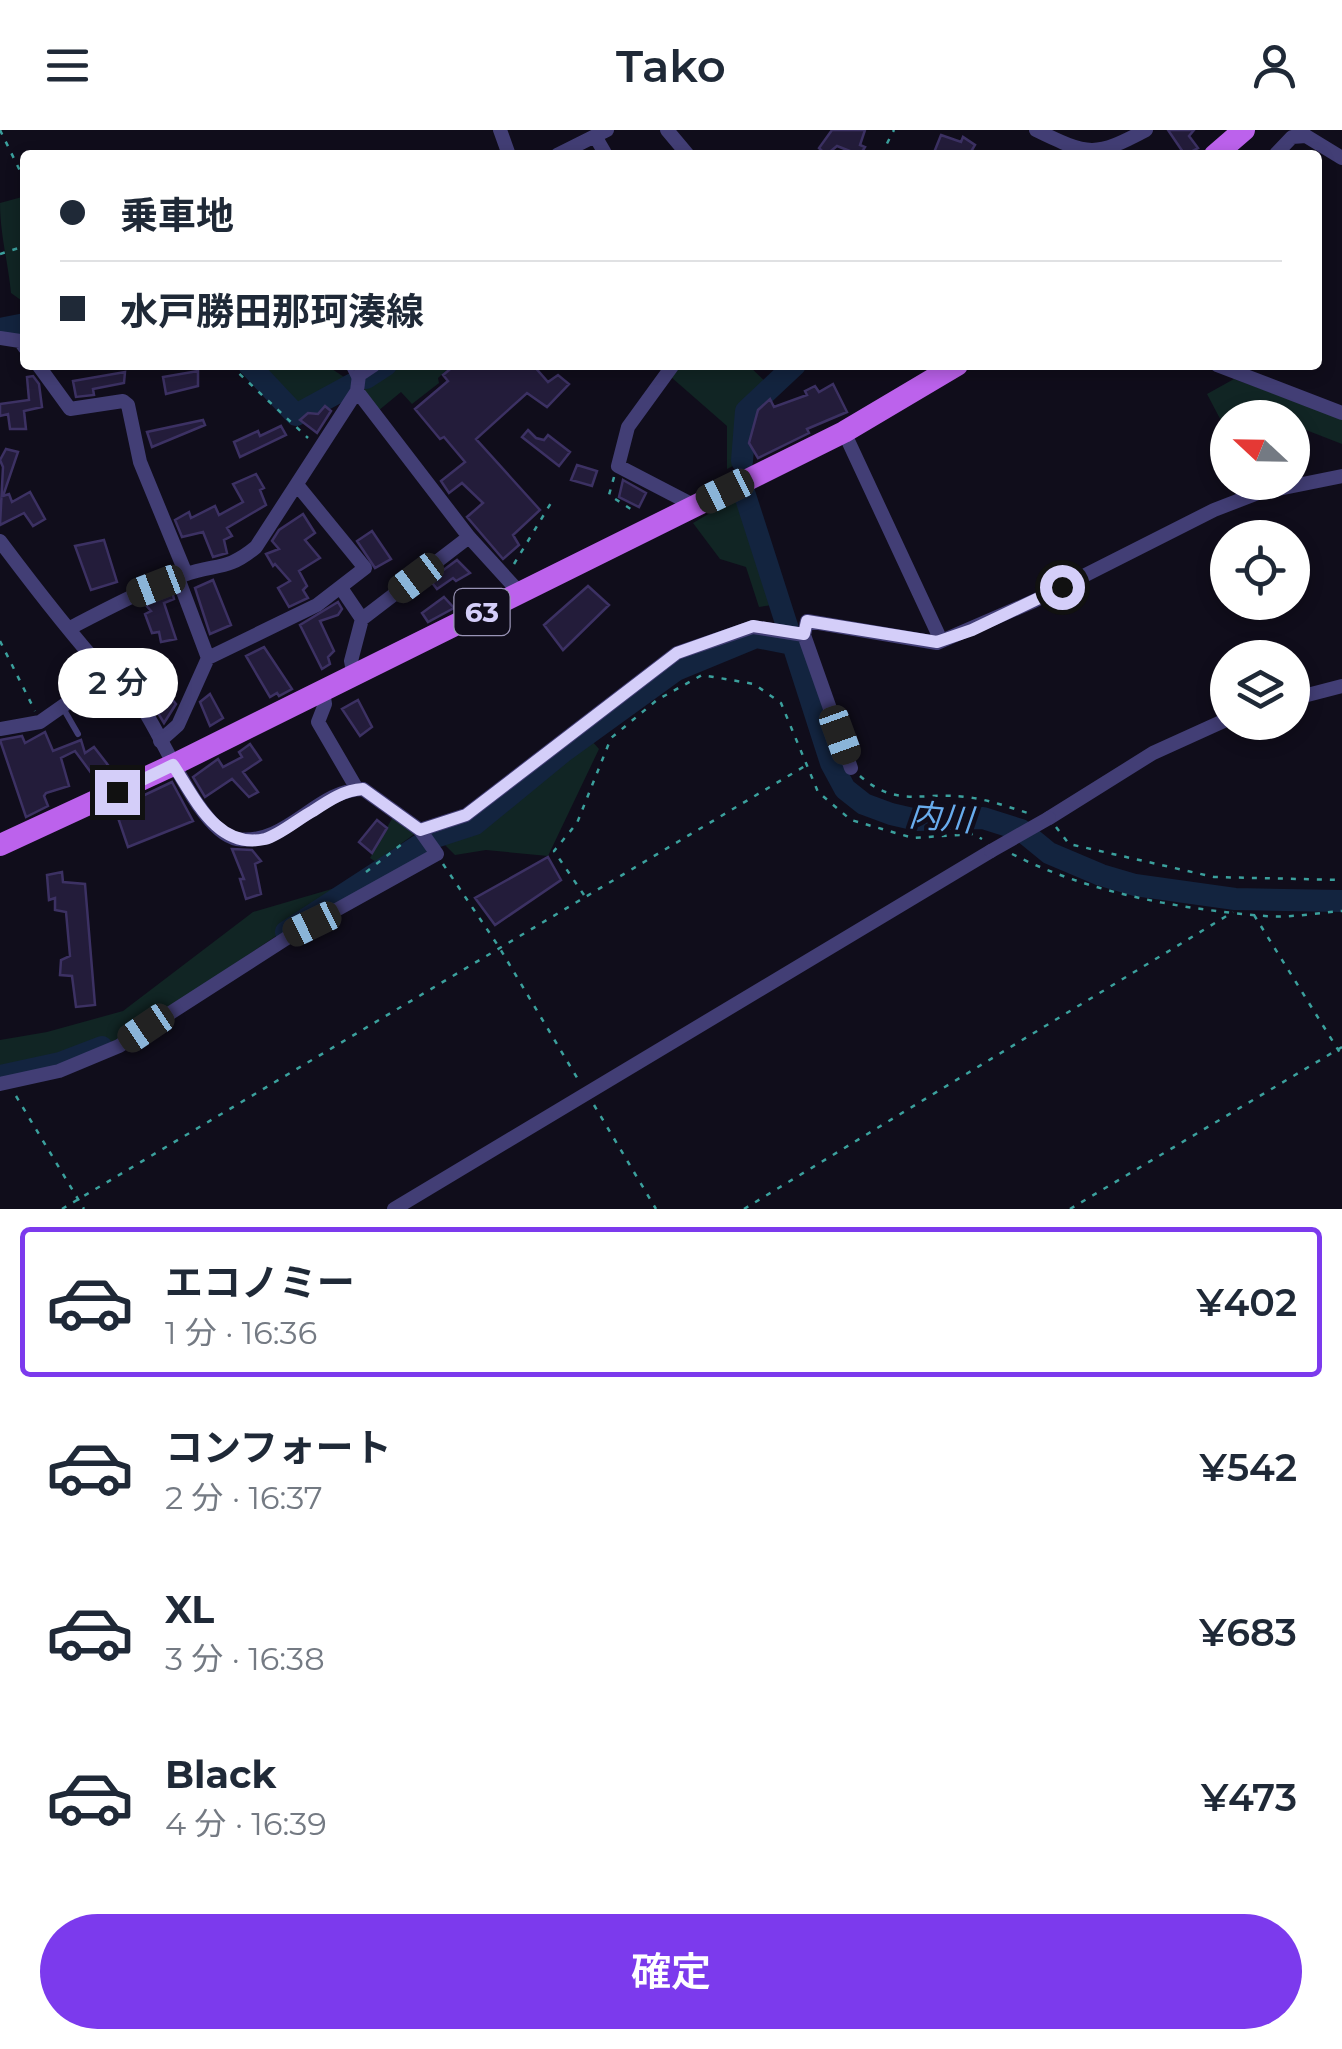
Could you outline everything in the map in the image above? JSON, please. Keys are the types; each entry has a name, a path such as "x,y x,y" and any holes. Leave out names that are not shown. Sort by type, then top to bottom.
{"main road":[{"path":"1220,150 1244,130"},
{"name":"63","path":"0,845 354,676 513,586 656,525 844,432 949,370"}],"street":[{"path":"667,130 684,150"},
{"path":"1036,130 1066,145 1090,150"},
{"path":"1109,150 1146,130"},
{"path":"567,150 601,133"},
{"path":"1280,150 1292,137 1306,136 1342,158"},
{"path":"42,370 70,408 123,401 128,405 140,462 208,658"},
{"path":"70,628 182,576 236,563 256,547 370,370"},
{"path":"670,370 628,427 618,466 696,506"},
{"path":"1230,370 1342,414"},
{"path":"358,384 469,537 513,586"},
{"path":"844,432 939,636 937,642"},
{"path":"852,768 800,634 807,621 937,642 1034,601 1214,510 1258,494 1342,476"},
{"path":"160,741 178,725 208,658 286,621 341,588 365,568 298,486"},
{"path":"354,676 351,661 362,619 469,537"},
{"path":"0,541 107,675 140,702 173,765 216,828 227,836 266,839 336,796 357,789"},
{"path":"341,588 362,619"},
{"path":"420,830 466,815 677,653 753,626 800,634"},
{"path":"0,729 40,722 107,675"},
{"path":"1310,694 1342,686"},
{"path":"4,1083 58,1071 119,1046 292,934 436,854 420,830 378,798 357,789 318,722 325,704 322,692"},
{"path":"394,1209 993,847 1049,818 1154,753 1210,727"}],"lane":[{"path":"350,370 358,384"},
{"path":"62,707 78,734"}],"path":[{"path":"0,130 20,171"},
{"path":"235,370 321,449"},
{"path":"618,466 609,495 656,525"},
{"path":"513,586 554,498"},
{"path":"0,641 40,722"},
{"path":"584,895 554,851 577,823 611,738 657,700 702,675 754,684 781,702 818,792 851,820 913,838 973,834 993,847 1063,877 1124,896 1253,914 1342,912"},
{"path":"62,1209 806,765"},
{"path":"852,768 876,790 906,798 965,796 1049,818 1068,844 1214,877 1342,880"},
{"path":"366,872 420,830"},
{"path":"436,854 499,947 656,1209"},
{"path":"744,1209 1234,912"},
{"path":"1253,914 1342,1056"},
{"path":"1070,1209 1340,1048"},
{"path":"4,1083 84,1209"}],"green space":[{"path":"20,198 20,299 11,293 0,203"},
{"path":"243,370 334,370 347,379 297,406"},
{"path":"384,370 447,370 438,378 439,383 412,404 401,392 378,411 361,384"},
{"path":"676,370 753,370 767,383 742,411 737,464 727,469 727,426 671,377"},
{"path":"1234,379 1291,400 1210,400 1207,394"},
{"path":"1310,407 1342,419 1342,444 1310,432"},
{"path":"741,495 772,605 759,607 746,567 720,559 693,523"},
{"path":"591,740 599,749 548,856 486,850 455,855 437,837 477,828"},
{"path":"394,815 420,830 376,862 370,858"},
{"path":"359,881 117,1042 0,1074 0,1040 123,1011 253,912"}],"building":[{"path":"832,130 865,130 860,145 865,147 863,150 819,148"},
{"path":"1168,130 1194,130 1189,136 1198,148 1182,150"},
{"path":"941,135 961,142 963,137 975,145 972,150 935,150"},
{"path":"449,370 537,370 548,382 558,375 569,384 547,407 527,393 476,439 540,510 513,535 519,545 503,559 467,517 483,503 462,483 449,493 441,481 465,462 415,409 448,381 443,375"},
{"path":"198,371 198,386 166,394 163,377"},
{"path":"125,372 124,383 93,389 94,395 76,397 73,381"},
{"path":"33,376 39,384 42,407 24,411 26,429 10,429 8,414 0,416 0,404 29,400 27,377"},
{"path":"833,384 847,412 807,429 809,433 758,458 749,443 758,410 770,399 774,407 807,395 805,391 815,386 819,392"},
{"path":"325,406 331,411 317,433 300,420 308,413 318,414"},
{"path":"203,420 205,425 152,447 147,432"},
{"path":"281,426 286,435 240,457 234,442"},
{"path":"528,430 544,440 548,435 570,452 559,466 522,437"},
{"path":"6,449 18,452 3,496 9,494 12,502 30,492 45,519 33,526 24,513 0,525 0,460"},
{"path":"577,465 597,471 592,486 571,480"},
{"path":"256,474 264,488 260,490 266,505 227,528 232,536 224,540 227,553 213,557 203,532 182,537 175,520 189,512 191,518 215,506 219,515 243,502 233,484"},
{"path":"623,480 646,493 639,507 619,497"},
{"path":"303,514 315,533 305,540 320,558 299,571 308,598 289,607 278,588 290,581 266,554 279,549 272,541 279,530"},
{"path":"372,531 391,559 375,568 357,541"},
{"path":"104,540 117,582 91,590 75,546"},
{"path":"457,560 470,573 437,589 430,580"},
{"path":"213,580 231,625 210,634 195,588"},
{"path":"588,586 609,605 563,650 544,625"},
{"path":"172,591 174,599 164,603 176,639 161,642 159,632 152,633 145,614 151,611 145,604"},
{"path":"444,597 454,608 428,622 422,613"},
{"path":"338,602 342,609 338,615 320,621 334,651 328,657 330,664 322,669 300,625"},
{"path":"264,647 292,689 279,696 277,693 270,697 246,656"},
{"path":"160,685 176,704 164,723 150,691"},
{"path":"210,694 223,718 210,726 200,702"},
{"path":"358,700 372,727 360,736 342,709"},
{"path":"45,732 53,751 81,740 85,753 94,747 108,765 92,774 75,751 61,758 69,786 46,793 48,806 26,817 0,740 22,736 25,743"},
{"path":"250,744 261,760 243,772 258,792 249,797 232,779 205,797 193,777 218,759 223,767 242,757 239,752"},
{"path":"172,782 193,821 128,847 115,809"},
{"path":"377,820 387,828 372,853 359,842"},
{"path":"232,849 252,850 261,861 255,864 261,894 246,899 240,879 244,879"},
{"path":"548,857 561,880 495,925 475,898"},
{"path":"62,872 63,882 85,884 95,1005 76,1007 72,976 60,975 61,960 70,956 66,912 55,910 55,898 49,900 47,875"}],"waterway":[{"path":"0,329 20,325"},
{"path":"254,370 296,415 353,384"},
{"path":"366,378 378,370"},
{"name":"内川","path":"742,461 746,411 790,370"},
{"name":"内川","path":"744,492 831,763 845,789 864,804 917,820 983,818 1021,830 1049,853 1135,885 1235,899 1342,901"},
{"path":"286,932 429,839 475,824 564,751 676,670 756,637 792,644"},
{"path":"0,1076 60,1063 102,1047"}],"route":[{"path":"117,792 173,765 216,828 227,836 266,839 336,796 357,789 378,798 420,830 466,815 677,653 753,626 804,634 807,621 937,642 972,630 1062,587"}]}
